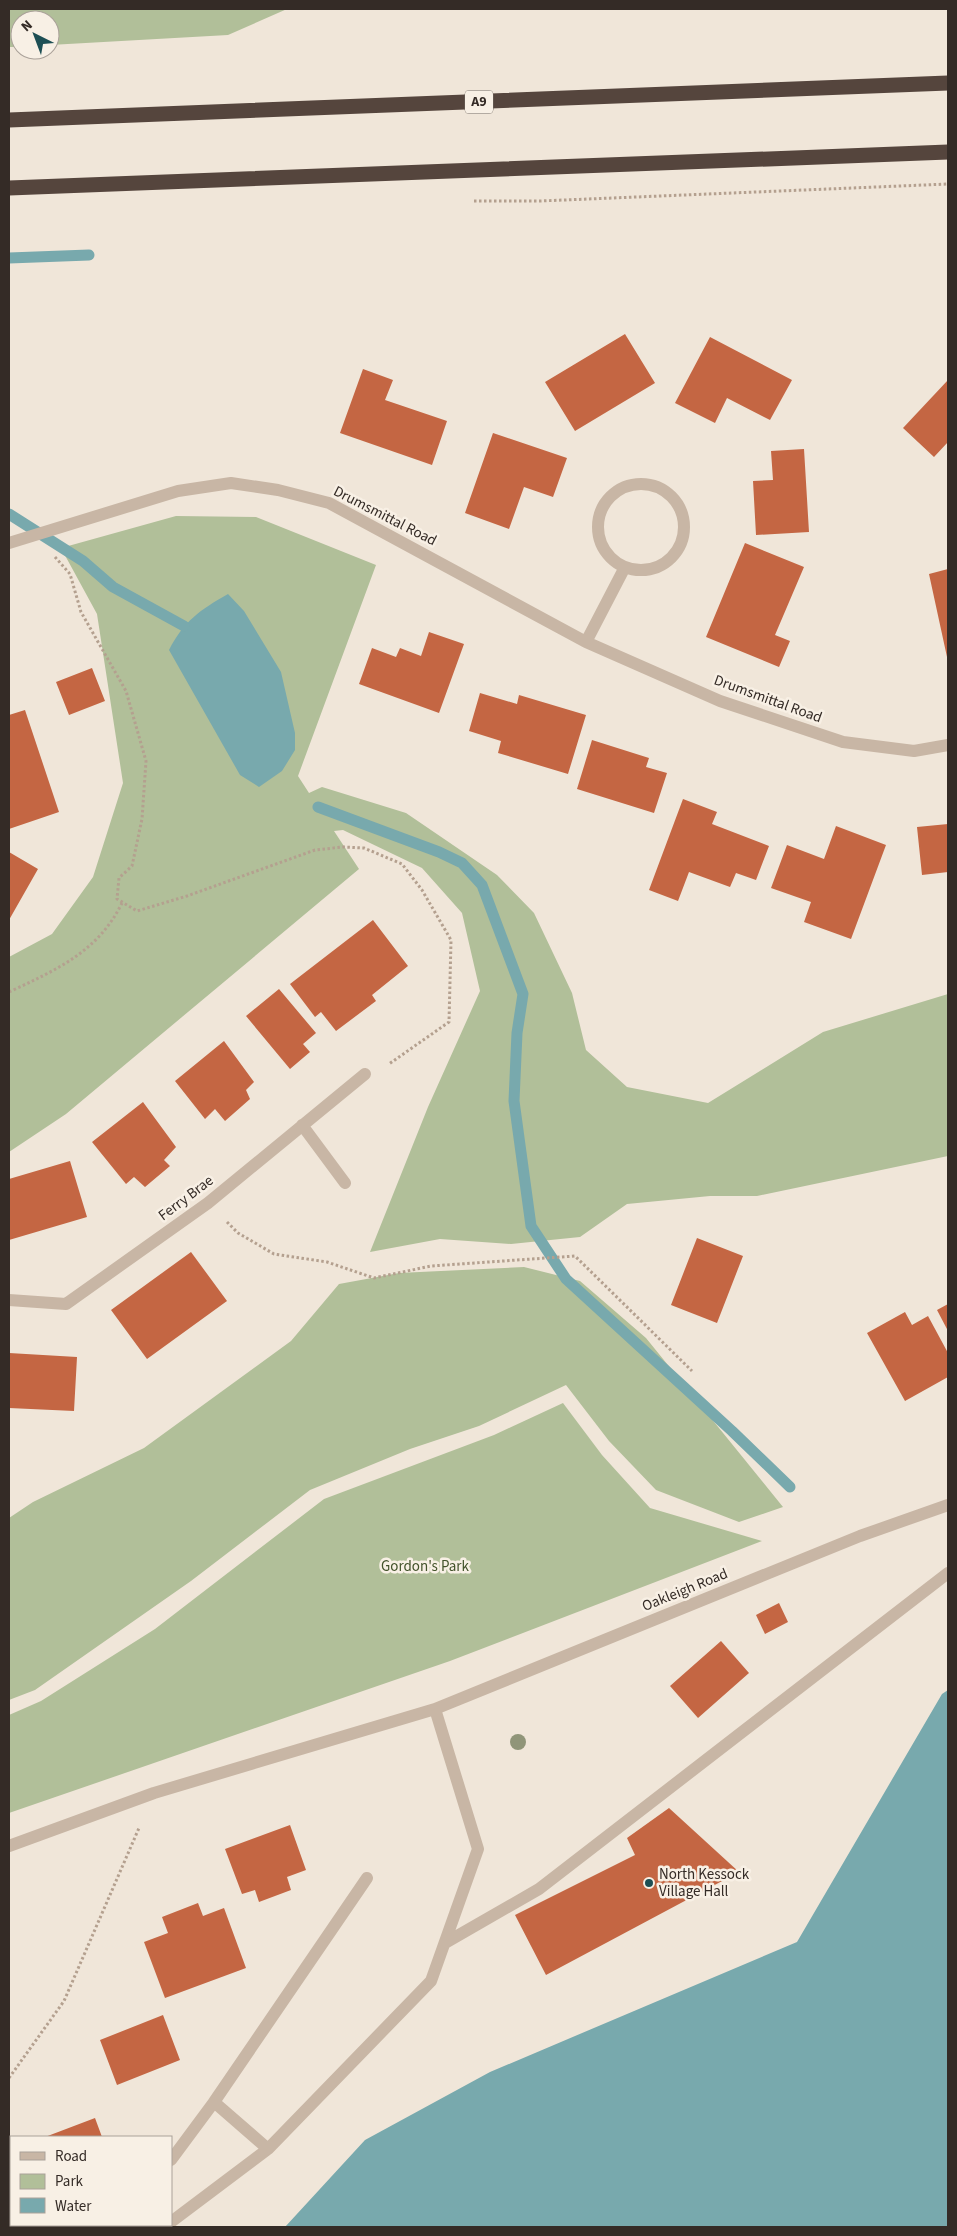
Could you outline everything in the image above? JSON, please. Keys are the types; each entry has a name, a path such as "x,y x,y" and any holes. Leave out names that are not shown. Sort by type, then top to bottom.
{"highway":[{"name":"A9","path":"9,120 948,83"},
{"path":"9,188 948,152"}],"street":[{"name":"Drumsmittal Road","path":"9,543 178,490 231,483 278,490 329,503 586,642 720,701 843,742 914,751 948,745"},
{"path":"641,484 654,486 667,492 678,504 684,517 683,539 676,552 662,565 648,570 625,567 612,559 602,545 598,530 599,515 612,494 626,486 641,484"},
{"path":"586,642 625,567"},
{"name":"Ferry Brae","path":"9,1300 66,1304 208,1203 365,1074"},
{"path":"302,1125 345,1183"},
{"name":"Oakleigh Road","path":"9,1846 154,1793 435,1708 860,1536 948,1505"},
{"path":"445,1943 544,1885 948,1573"},
{"path":"172,2222 268,2149 431,1981 478,1849 435,1708"},
{"path":"172,2159 214,2102 367,1878"},
{"path":"214,2102 268,2149"}],"path":[{"path":"33,534 70,574 81,612 126,691 146,761 142,819 132,866 119,878 117,899 137,911 188,896 315,850 343,847 364,848 402,864 422,890 451,940 449,1022 372,1076 365,1074"},
{"path":"121,684 117,676 109,661 119,680 121,684"},
{"path":"9,992 54,971 83,953 112,922 122,902"},
{"path":"208,1203 238,1233 274,1254 327,1262 374,1278 431,1266 575,1256 692,1371"},
{"path":"9,2078 64,2001 154,1793"}],"green space":[{"path":"9,9 287,9 228,35 60,44 60,10 10,10 9,47"},
{"path":"176,516 256,517 376,565 298,776 309,793 322,787 406,813 497,875 534,913 572,993 586,1050 627,1087 708,1103 823,1032 948,994 948,1156 757,1196 710,1196 627,1204 580,1237 511,1244 440,1239 370,1252 428,1107 480,991 462,913 422,868 343,830 334,831 359,869 66,1114 9,1152 9,957 52,934 93,877 123,783 97,614 61,548"},
{"path":"524,1267 580,1281 646,1338 783,1507 739,1522 656,1490 609,1441 566,1385 479,1426 410,1449 310,1490 191,1581 35,1690 9,1700 9,1518 33,1502 144,1448 291,1341 339,1284 399,1273"},
{"name":"Gordon's Park","path":"563,1403 602,1455 650,1508 762,1541 450,1661 9,1813 9,1715 41,1701 155,1629 324,1499 494,1435"}],"water":[{"path":"228,594 244,611 281,672 295,733 295,750 282,771 259,787 240,775 169,650 181,631 194,617 209,605"},
{"path":"948,1690 948,2227 285,2227 365,2140 490,2072 797,1942 942,1694"}],"building":[{"path":"625,334 655,383 575,431 545,382"},
{"path":"710,337 792,380 770,420 727,398 715,423 675,403"},
{"path":"363,369 393,380 385,400 447,421 432,465 340,433"},
{"path":"948,380 948,442 934,457 903,428"},
{"path":"493,433 567,458 553,497 524,487 509,529 465,513"},
{"path":"804,449 809,532 756,535 753,481 773,480 771,451"},
{"path":"745,543 804,567 775,635 790,641 779,667 706,637"},
{"path":"948,569 948,657 947,657 929,574"},
{"path":"429,632 464,644 439,713 359,684 372,648 396,657 400,648 421,656"},
{"path":"92,668 105,701 69,715 56,682"},
{"path":"480,693 517,704 519,695 586,715 568,774 498,753 501,741 469,731"},
{"path":"25,710 59,812 9,829 9,715"},
{"path":"592,740 649,758 646,767 667,773 654,813 577,789"},
{"path":"683,799 717,812 712,824 769,846 756,880 736,873 730,887 689,872 678,901 649,890"},
{"path":"948,824 948,872 922,875 917,827"},
{"path":"836,826 886,845 851,939 804,922 811,902 771,888 787,845 824,859"},
{"path":"9,852 38,869 9,920"},
{"path":"373,920 408,966 372,995 376,1001 336,1031 321,1012 315,1017 290,984"},
{"path":"279,989 316,1033 303,1044 310,1052 290,1069 246,1016"},
{"path":"224,1041 254,1082 246,1090 250,1099 225,1121 215,1109 205,1119 175,1081"},
{"path":"143,1102 176,1147 164,1160 170,1166 145,1187 134,1177 126,1184 92,1142"},
{"path":"70,1161 87,1217 9,1240 9,1179"},
{"path":"697,1238 743,1256 717,1323 671,1305"},
{"path":"191,1252 227,1301 147,1359 111,1310"},
{"path":"948,1304 948,1331 937,1310"},
{"path":"905,1312 912,1325 928,1316 948,1353 948,1377 905,1401 867,1333"},
{"path":"9,1353 77,1357 74,1411 9,1408"},
{"path":"779,1603 788,1622 765,1634 756,1615"},
{"path":"721,1641 749,1673 698,1718 670,1686"},
{"name":"North Kessock Village Hall","path":"669,1808 739,1872 546,1975 515,1915 635,1855 627,1838"},
{"path":"290,1825 306,1870 287,1877 291,1890 259,1902 255,1890 242,1894 225,1849"},
{"path":"198,1903 203,1916 224,1908 246,1968 165,1998 144,1942 168,1933 162,1917"},
{"path":"163,2015 180,2060 117,2085 100,2040"},
{"path":"95,2118 102,2136 48,2136"}],"waterway":[{"path":"9,258 89,255"},
{"path":"9,514 83,561 113,587 184,626"},
{"path":"318,807 439,852 462,863 482,885 523,994 517,1033 514,1101 531,1226 566,1279 732,1431 790,1487"}],"place":[{"name":"North Kessock Village Hall","path":"649,1883"}]}
